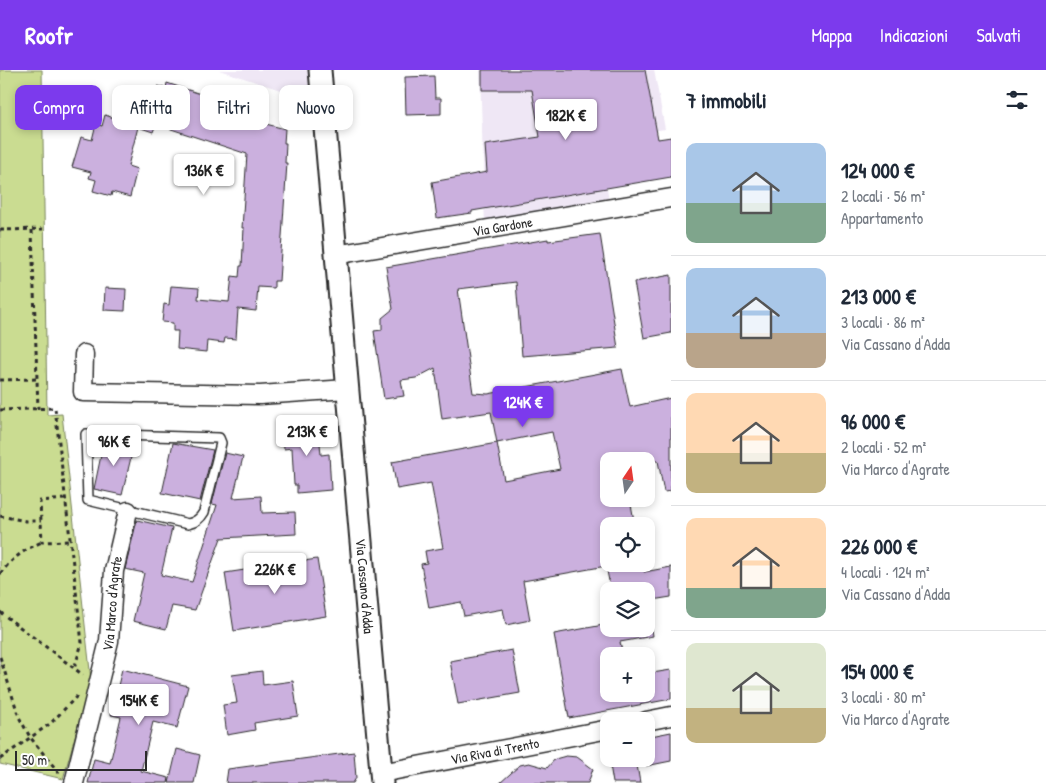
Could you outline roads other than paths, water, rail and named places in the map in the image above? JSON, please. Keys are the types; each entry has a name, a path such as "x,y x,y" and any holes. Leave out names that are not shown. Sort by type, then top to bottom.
{"street":[{"name":"Via Cassano d'Adda","path":"320,70 380,780"},
{"name":"Via Gardone","path":"335,255 671,198"},
{"path":"84,354 83,392 260,395 347,389"},
{"name":"Via Marco d'Agrate","path":"68,781 94,680 108,641 114,571 128,511"},
{"path":"655,719 671,716"},
{"name":"Via Riva di Trento","path":"380,780 600,731"}],"lane":[{"path":"86,434 219,438 220,443 204,512 195,523 188,524 128,511 88,500 86,434"}]}
